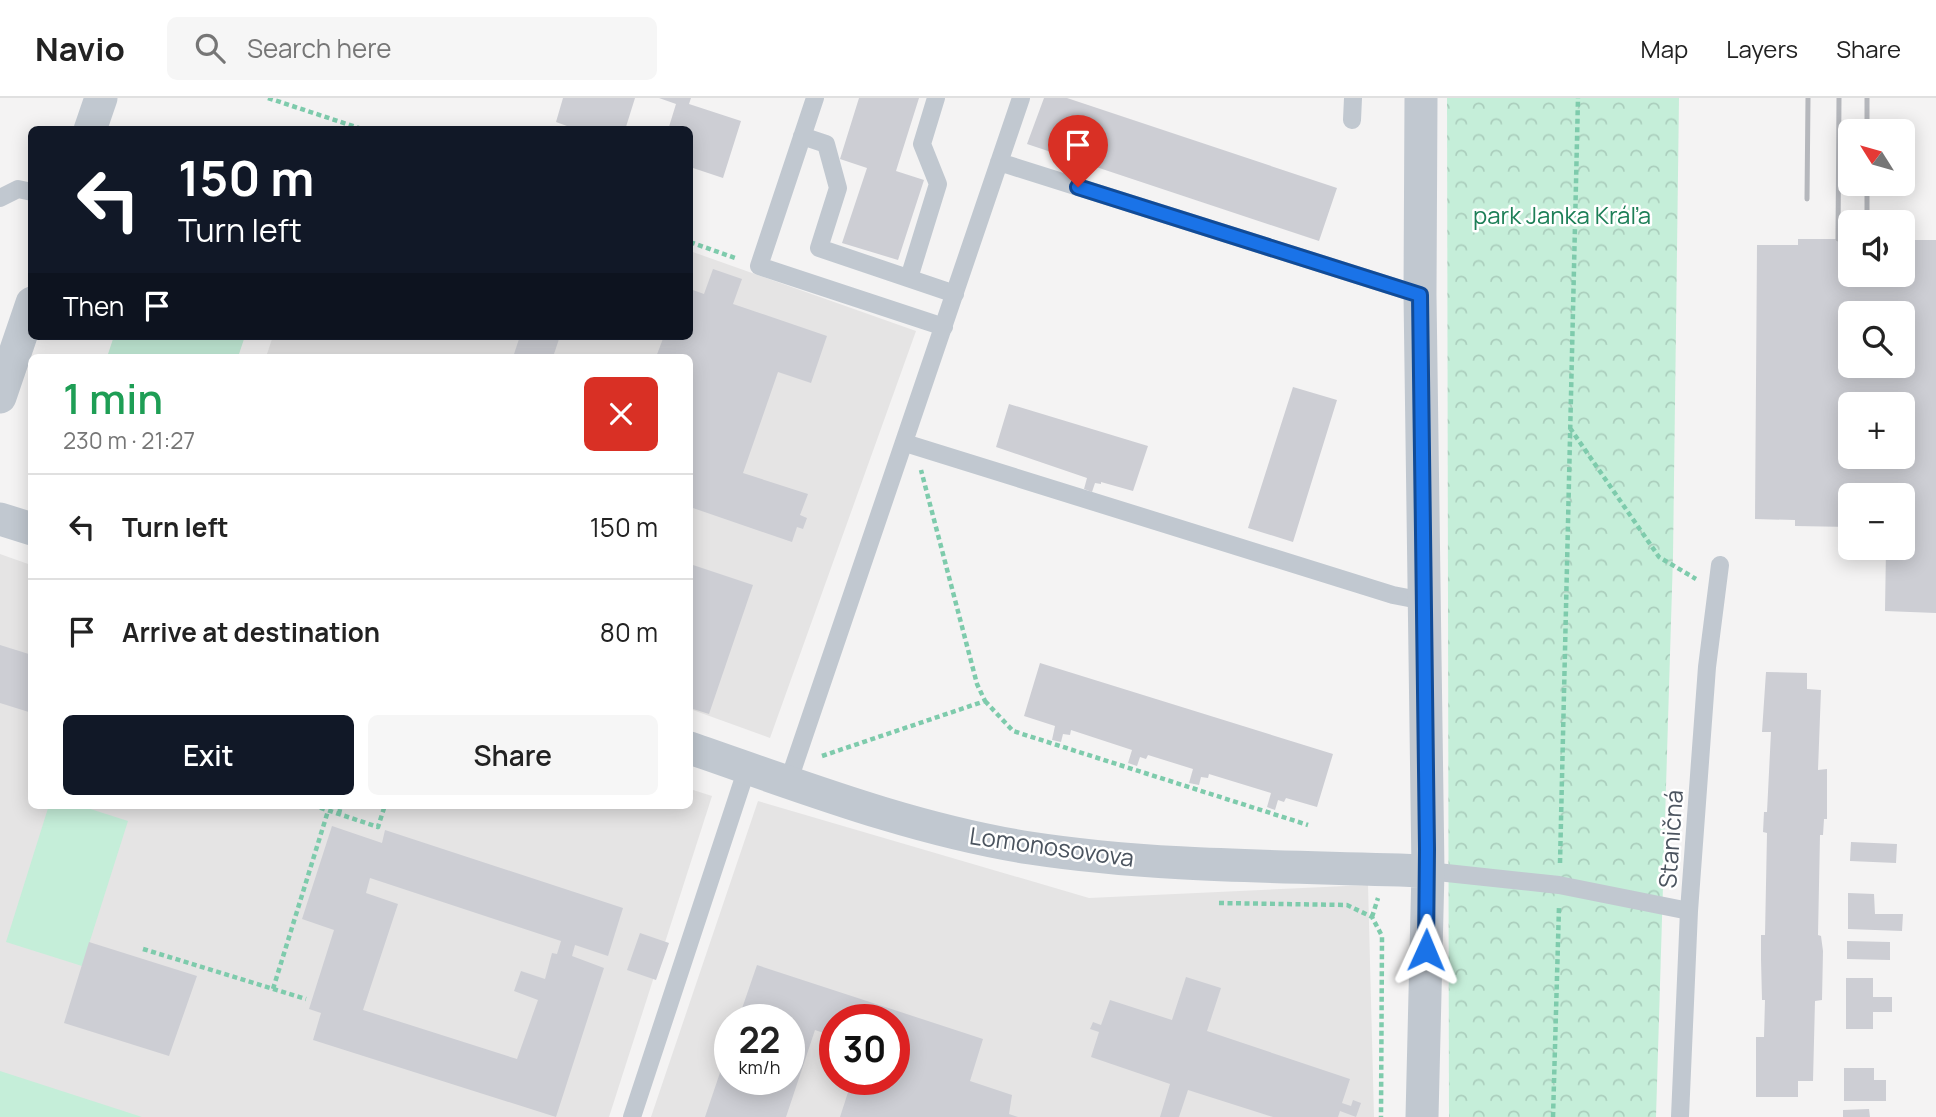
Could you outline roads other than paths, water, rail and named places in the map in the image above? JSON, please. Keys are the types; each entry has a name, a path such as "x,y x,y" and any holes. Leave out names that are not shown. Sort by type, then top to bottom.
{"street":[{"path":"91,126 101,98"},
{"path":"1420,98 1428,872 1422,1117"},
{"path":"0,397 28,315"},
{"path":"0,519 28,529"},
{"name":"Lomonosovova","path":"693,749 747,768 792,773 938,828 1030,848 1167,861 1428,872"}],"lane":[{"path":"815,98 759,266 944,327"},
{"path":"909,278 938,184 922,144 936,98"},
{"path":"792,773 910,444 944,327 1021,98"},
{"path":"1352,120 1353,98"},
{"path":"802,135 826,144 838,188 819,248 955,294"},
{"path":"999,162 1420,295"},
{"path":"0,198 18,189 28,191"},
{"path":"910,444 1393,595 1424,601"},
{"name":"Staničná","path":"1680,1117 1689,911 1707,667 1719,570"},
{"path":"632,1117 747,768"},
{"path":"1428,872 1559,885 1689,911"}],"railway":[{"path":"1807,199 1808,98"},
{"path":"1838,210 1839,98"},
{"path":"1867,98 1867,119"},
{"path":"1867,196 1867,210"}],"park label":[{"name":"park Janka Kráľa","path":"1562,214"}]}
